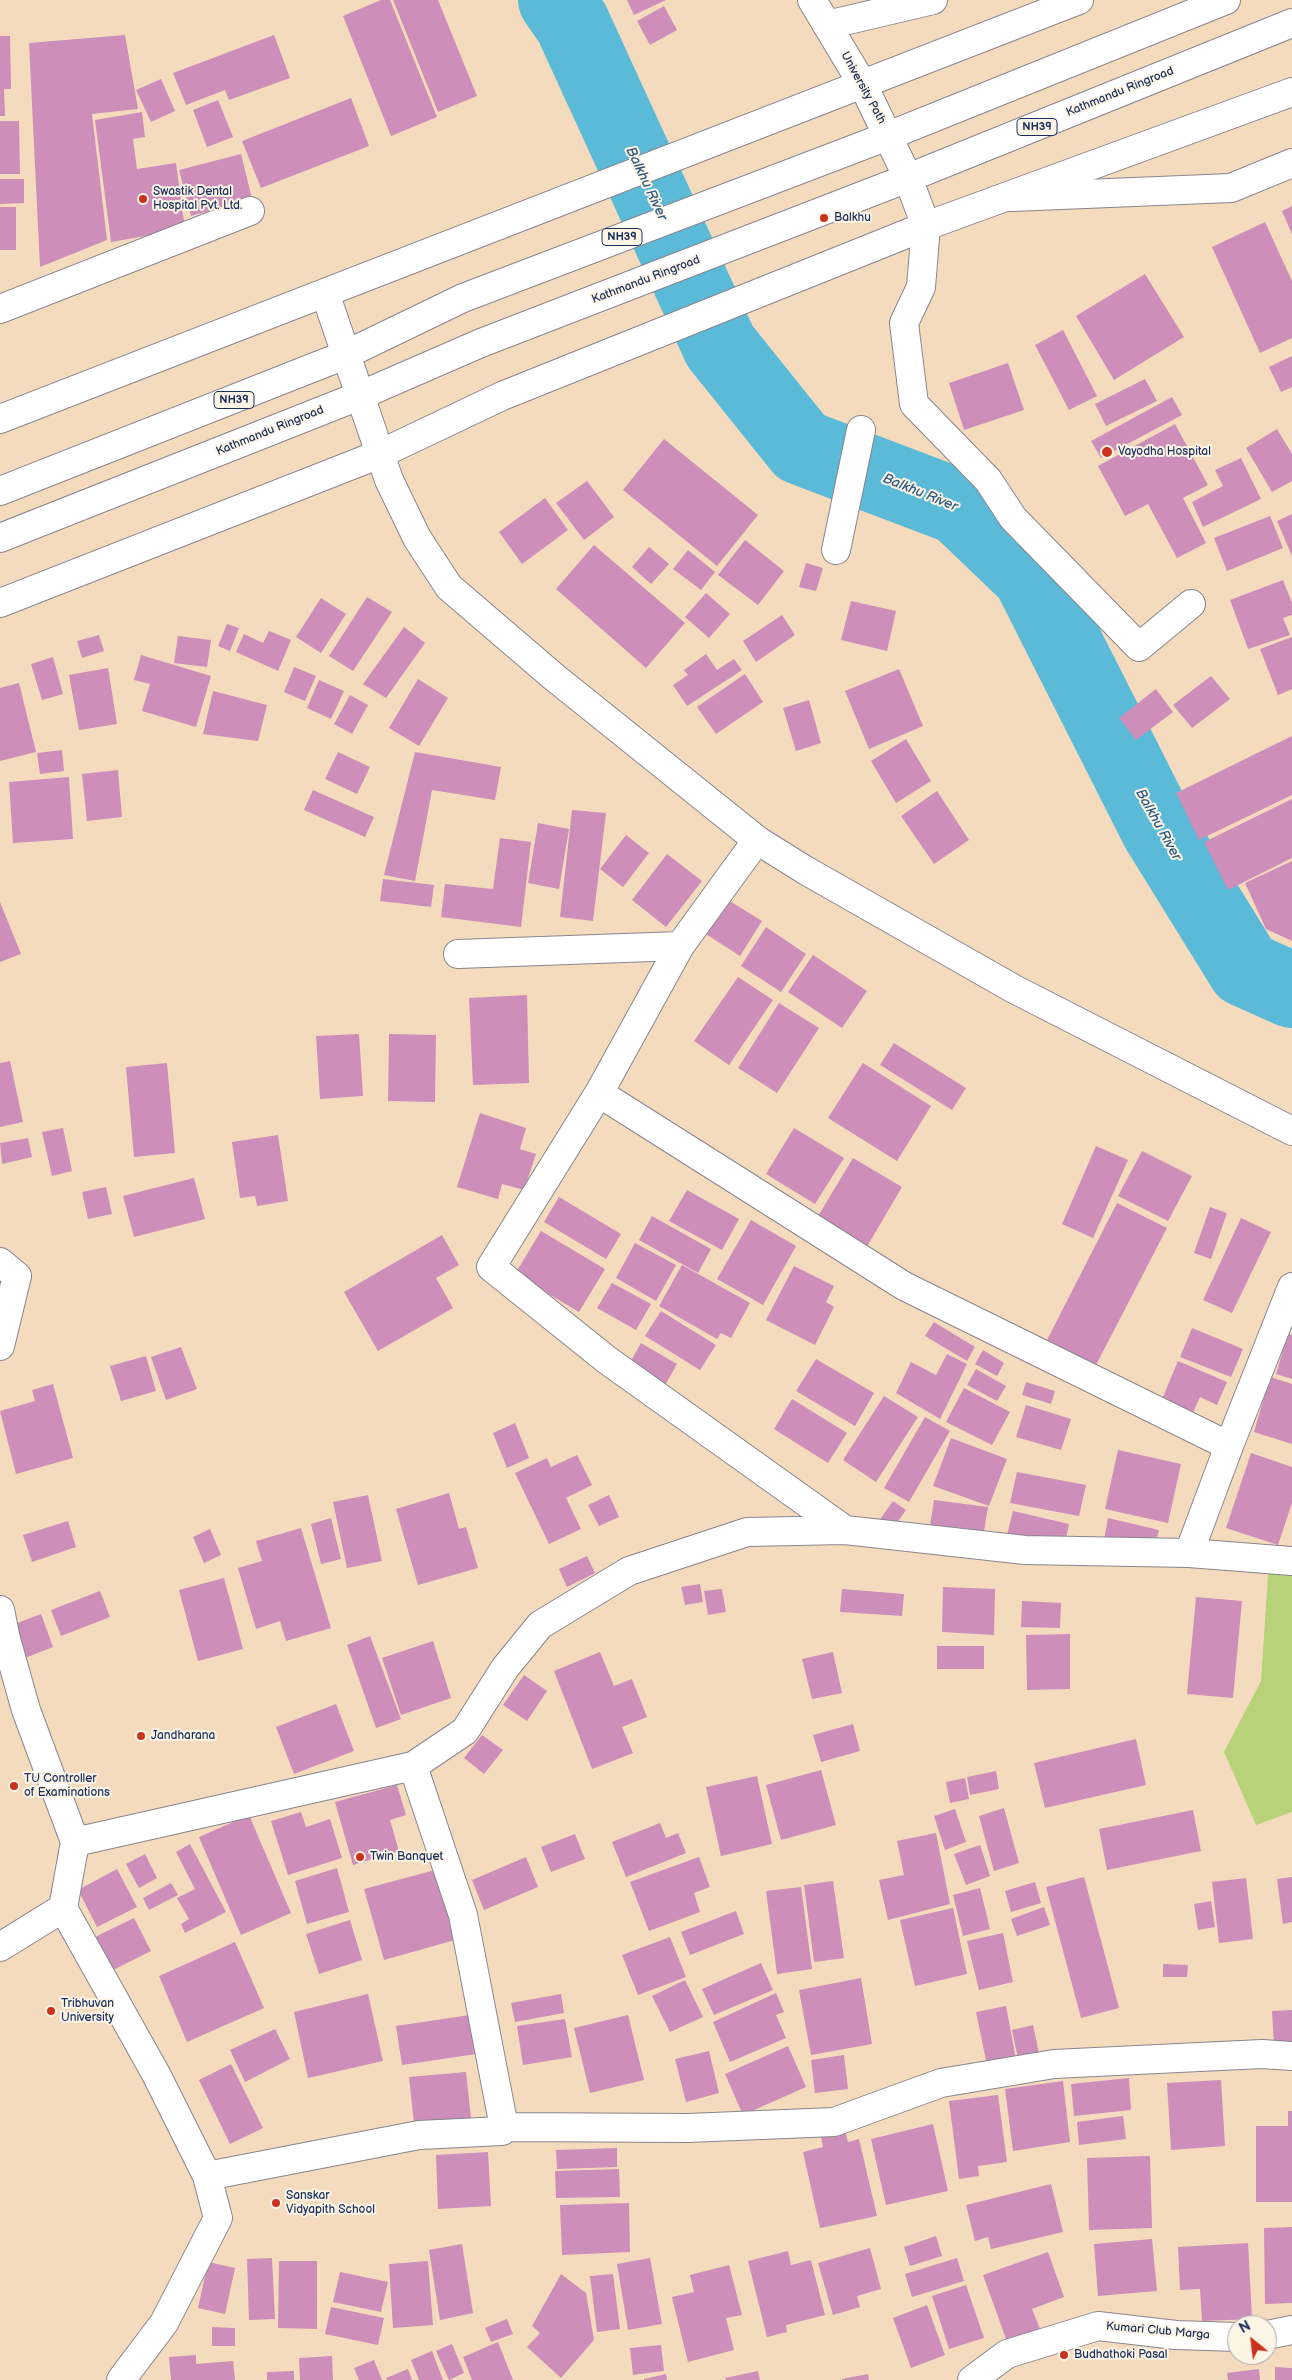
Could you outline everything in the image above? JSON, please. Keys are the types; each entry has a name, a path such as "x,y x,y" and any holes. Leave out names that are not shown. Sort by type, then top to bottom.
{"main road":[{"name":"University Path","path":"812,0 863,85 908,178 926,226"},
{"path":"827,24 933,0"},
{"path":"0,419 1079,0"},
{"name":"NH39","path":"0,491 345,355 463,298 888,136 1226,0"},
{"name":"Kathmandu Ringroad","path":"0,538 358,396 481,344 908,178 1283,26"},
{"path":"0,603 380,454 502,396 926,226 1292,92"},
{"path":"1003,197 1231,188 1292,163"},
{"path":"0,309 250,211"},
{"path":"926,226 921,286 904,323 914,404 988,480 1013,518 1139,647 1191,604"},
{"path":"325,293 358,396 389,480 417,538 450,587 554,677 757,840 805,870 1014,988 1292,1131"},
{"path":"836,550 861,430"},
{"path":"757,840 680,946 599,1093 491,1267 607,1360 845,1530"},
{"path":"458,954 680,946"},
{"path":"599,1093 904,1286 1229,1446"},
{"path":"0,1262 17,1276 0,1346"},
{"path":"1189,1553 1292,1287"},
{"path":"76,1842 413,1766 465,1731 505,1668 540,1624 629,1571 747,1532 845,1530 1026,1550 1189,1553 1292,1561"},
{"path":"0,1610 26,1710 76,1842 63,1908 156,2074 207,2176 218,2218 164,2323 121,2380"},
{"path":"207,2176 419,2135 502,2131 504,2126 463,1915 413,1766"},
{"path":"0,1947 63,1908"},
{"path":"504,2126 688,2128 834,2122 941,2083 1054,2064 1262,2054 1292,2056"},
{"name":"Kumari Club Marga","path":"972,2380 1007,2354 1098,2326 1176,2334 1227,2337"},
{"path":"1277,2333 1292,2330"}],"green space":[{"path":"1292,1558 1292,1812 1256,1825 1224,1752 1261,1681 1269,1560"}],"building":[{"path":"381,0 390,0 437,117 391,136 343,16"},
{"path":"393,0 438,0 477,96 438,112"},
{"path":"627,0 666,0 634,15"},
{"path":"664,6 677,30 650,45 637,21"},
{"path":"125,35 138,109 92,114 107,240 40,267 29,43"},
{"path":"274,35 290,78 229,100 225,90 186,105 173,73"},
{"path":"0,36 10,36 11,89 4,89 5,116 0,116"},
{"path":"161,79 175,111 151,122 136,90"},
{"path":"351,98 369,146 261,188 242,141"},
{"path":"218,100 233,137 207,147 193,110"},
{"name":"Swastik Dental Hospital Pvt. Ltd.","path":"142,112 145,137 133,139 137,169 176,163 185,229 111,242 95,120"},
{"path":"0,121 19,121 20,174 0,174"},
{"path":"241,154 252,199 191,216 179,170"},
{"path":"0,179 24,179 24,203 0,204"},
{"path":"1292,206 1292,234 1282,211"},
{"path":"0,207 16,207 16,250 0,250"},
{"path":"1265,222 1292,281 1292,338 1260,353 1212,247"},
{"path":"1145,274 1184,337 1114,380 1076,316"},
{"path":"1063,330 1097,396 1069,410 1035,345"},
{"path":"1292,356 1292,387 1281,392 1269,367"},
{"path":"1008,363 1024,410 964,430 949,383"},
{"path":"1145,379 1157,401 1106,426 1095,404"},
{"path":"1172,397 1182,415 1101,458 1091,441"},
{"path":"1175,424 1208,485 1183,498 1206,543 1177,558 1148,504 1125,516 1098,466"},
{"path":"1277,429 1292,454 1292,481 1272,492 1246,448"},
{"path":"664,439 758,515 717,566 623,490"},
{"path":"1241,458 1261,499 1203,527 1192,502 1223,486 1215,470"},
{"path":"587,481 614,517 584,540 556,503"},
{"path":"545,498 568,530 522,564 499,532"},
{"path":"1292,514 1292,556 1277,521"},
{"path":"1270,516 1283,548 1227,571 1214,538"},
{"path":"745,540 784,571 758,605 718,575"},
{"path":"594,545 685,623 646,668 556,589"},
{"path":"649,547 669,564 651,584 632,567"},
{"path":"688,550 715,572 701,590 673,569"},
{"path":"806,563 823,568 816,591 799,587"},
{"path":"1283,580 1292,603 1292,615 1283,618 1290,635 1248,649 1230,600"},
{"path":"706,593 730,614 709,638 685,617"},
{"path":"367,597 392,612 353,671 329,656"},
{"path":"321,598 346,614 321,653 296,637"},
{"path":"851,601 896,611 887,651 841,640"},
{"path":"782,615 795,635 756,662 743,641"},
{"path":"227,624 239,628 230,651 218,646"},
{"path":"404,627 425,643 386,698 363,684"},
{"path":"269,631 291,640 278,671 236,652 244,634 263,643"},
{"path":"99,635 104,651 82,658 77,641"},
{"path":"178,636 211,640 207,667 174,663"},
{"path":"1292,637 1292,689 1278,695 1260,649"},
{"path":"706,654 717,670 734,659 742,670 687,706 673,685 688,675 684,670"},
{"path":"141,655 211,676 196,727 142,711 150,684 134,680"},
{"path":"53,657 63,694 42,700 31,664"},
{"path":"294,667 316,676 305,701 284,692"},
{"path":"108,668 117,724 79,730 69,675"},
{"path":"899,669 923,726 869,749 845,691"},
{"path":"745,674 763,702 716,734 697,707"},
{"path":"1211,676 1230,699 1192,728 1173,705"},
{"path":"418,679 448,698 419,746 389,728"},
{"path":"319,680 344,691 331,719 307,708"},
{"path":"19,683 36,752 0,761 0,688"},
{"path":"1156,689 1173,712 1136,740 1119,718"},
{"path":"213,691 267,705 258,741 203,734"},
{"path":"350,695 368,705 352,734 334,724"},
{"path":"809,700 821,743 796,751 783,708"},
{"path":"1292,736 1292,795 1199,840 1176,793"},
{"path":"906,739 931,781 896,803 871,761"},
{"path":"62,750 64,771 40,774 37,753"},
{"path":"338,752 370,767 357,794 325,779"},
{"path":"415,752 501,767 495,800 432,790 415,881 384,875"},
{"path":"118,770 122,817 87,821 82,774"},
{"path":"69,777 73,839 13,843 9,782"},
{"path":"313,790 374,817 365,837 304,810"},
{"path":"937,791 969,840 934,864 901,816"},
{"path":"1292,799 1292,858 1228,890 1204,842"},
{"path":"572,810 606,813 593,921 560,917"},
{"path":"538,823 569,829 559,889 528,883"},
{"path":"626,835 649,853 623,887 600,869"},
{"path":"500,838 531,842 521,927 441,917 445,884 493,889"},
{"path":"667,854 702,881 666,927 632,900"},
{"path":"1292,861 1292,941 1266,929 1245,883"},
{"path":"383,879 434,885 431,907 380,901"},
{"path":"728,900 762,921 740,956 706,934"},
{"path":"0,902 21,954 0,962"},
{"path":"766,927 806,954 781,992 741,966"},
{"path":"813,955 867,991 842,1028 788,992"},
{"path":"738,977 773,1000 729,1065 694,1041"},
{"path":"527,995 529,1083 473,1085 469,998"},
{"path":"779,1003 819,1028 777,1093 738,1068"},
{"path":"359,1034 363,1096 320,1099 316,1036"},
{"path":"389,1034 436,1035 435,1102 388,1101"},
{"path":"894,1043 966,1088 952,1110 880,1065"},
{"path":"10,1061 23,1122 0,1127 0,1063"},
{"path":"167,1063 175,1153 134,1157 126,1067"},
{"path":"863,1063 931,1106 897,1161 828,1118"},
{"path":"480,1113 526,1128 520,1149 536,1154 524,1190 502,1184 498,1199 457,1187"},
{"path":"63,1128 72,1171 52,1176 42,1132"},
{"path":"794,1128 844,1158 815,1204 766,1174"},
{"path":"278,1135 288,1201 257,1206 255,1196 240,1198 232,1142"},
{"path":"28,1138 32,1157 2,1164 0,1143"},
{"path":"1096,1146 1128,1160 1093,1238 1062,1224"},
{"path":"1142,1151 1192,1176 1168,1221 1118,1196"},
{"path":"853,1158 902,1187 865,1250 815,1221"},
{"path":"194,1178 205,1219 134,1237 123,1196"},
{"path":"106,1187 112,1214 88,1219 82,1192"},
{"path":"687,1190 739,1219 722,1250 669,1221"},
{"path":"559,1197 621,1234 606,1259 544,1222"},
{"path":"1117,1203 1167,1228 1096,1365 1047,1340"},
{"path":"1210,1207 1227,1213 1211,1259 1194,1253"},
{"path":"652,1216 711,1249 698,1273 639,1240"},
{"path":"1241,1218 1271,1232 1232,1313 1203,1300"},
{"path":"751,1220 796,1246 763,1305 717,1279"},
{"path":"541,1231 605,1269 579,1312 515,1274"},
{"path":"442,1235 459,1265 436,1278 453,1308 378,1351 344,1292"},
{"path":"635,1243 676,1265 656,1301 616,1278"},
{"path":"682,1265 750,1303 731,1338 721,1333 717,1339 659,1306"},
{"path":"794,1266 834,1286 826,1302 834,1307 815,1345 766,1320"},
{"path":"612,1283 651,1304 636,1330 597,1308"},
{"path":"661,1311 716,1345 700,1370 645,1336"},
{"path":"934,1322 975,1347 967,1361 925,1336"},
{"path":"1192,1328 1243,1349 1231,1377 1180,1357"},
{"path":"1288,1334 1292,1335 1292,1379 1276,1374"},
{"path":"641,1343 677,1364 664,1387 628,1366"},
{"path":"181,1347 197,1389 166,1400 151,1357"},
{"path":"983,1350 1004,1363 997,1376 975,1364"},
{"path":"947,1354 967,1364 940,1419 896,1393 911,1362 936,1375"},
{"path":"146,1356 156,1391 121,1401 110,1366"},
{"path":"816,1359 874,1393 855,1426 796,1391"},
{"path":"1178,1361 1227,1382 1217,1405 1200,1397 1191,1417 1160,1404"},
{"path":"976,1369 1006,1386 997,1401 967,1385"},
{"path":"1270,1377 1292,1384 1292,1444 1254,1432"},
{"path":"1026,1382 1055,1391 1051,1404 1022,1395"},
{"path":"53,1384 73,1458 16,1474 0,1411 35,1401 32,1390"},
{"path":"964,1388 1010,1412 992,1445 946,1422"},
{"path":"884,1396 918,1417 876,1482 843,1460"},
{"path":"792,1399 847,1433 828,1463 774,1429"},
{"path":"1026,1405 1071,1419 1061,1450 1016,1437"},
{"path":"925,1417 950,1431 909,1502 884,1488"},
{"path":"515,1423 529,1458 507,1468 493,1433"},
{"path":"951,1438 1007,1459 989,1506 933,1486"},
{"path":"1118,1450 1181,1464 1168,1523 1105,1509"},
{"path":"1251,1453 1292,1467 1292,1503 1278,1545 1226,1528"},
{"path":"577,1455 592,1485 566,1498 581,1529 549,1544 515,1473 547,1458 551,1467"},
{"path":"1017,1472 1086,1485 1079,1516 1010,1503"},
{"path":"449,1493 459,1529 466,1527 478,1568 418,1585 396,1509"},
{"path":"368,1495 382,1561 347,1568 333,1502"},
{"path":"609,1495 619,1517 599,1526 588,1505"},
{"path":"934,1500 988,1507 984,1531 953,1527 952,1535 929,1532"},
{"path":"893,1501 906,1510 889,1534 876,1525"},
{"path":"1013,1511 1069,1524 1064,1548 1007,1535"},
{"path":"331,1518 341,1559 321,1564 311,1524"},
{"path":"1108,1518 1159,1530 1154,1550 1104,1540"},
{"path":"68,1521 76,1547 32,1562 23,1535"},
{"path":"301,1528 331,1628 286,1641 280,1621 256,1629 238,1568 262,1561 256,1541"},
{"path":"210,1529 221,1555 204,1563 193,1537"},
{"path":"587,1556 595,1573 567,1587 559,1569"},
{"path":"224,1578 243,1649 198,1661 179,1590"},
{"path":"700,1584 703,1602 685,1605 681,1587"},
{"path":"943,1587 995,1589 994,1635 942,1632"},
{"path":"722,1589 726,1612 708,1615 704,1591"},
{"path":"842,1589 904,1594 902,1616 840,1612"},
{"path":"100,1591 110,1617 61,1636 51,1610"},
{"path":"1196,1597 1242,1601 1233,1698 1187,1694"},
{"path":"1022,1601 1061,1603 1060,1628 1021,1627"},
{"path":"41,1614 53,1647 25,1658 12,1625"},
{"path":"1070,1634 1070,1689 1027,1690 1026,1635"},
{"path":"370,1636 401,1719 376,1728 347,1645"},
{"path":"433,1641 451,1698 401,1715 382,1658"},
{"path":"937,1646 984,1646 984,1669 937,1669"},
{"path":"600,1652 614,1686 632,1679 647,1717 622,1727 633,1753 592,1769 554,1671"},
{"path":"833,1652 842,1693 812,1699 802,1659"},
{"path":"524,1675 547,1691 527,1721 503,1705"},
{"path":"336,1704 354,1751 294,1774 276,1727"},
{"path":"853,1724 860,1751 821,1762 813,1735"},
{"path":"482,1735 503,1750 484,1774 464,1758"},
{"path":"1136,1739 1146,1785 1045,1808 1034,1763"},
{"path":"821,1770 836,1825 781,1840 766,1785"},
{"path":"996,1771 999,1789 970,1795 967,1777"},
{"path":"757,1776 772,1844 721,1856 706,1787"},
{"path":"965,1778 969,1799 950,1803 946,1782"},
{"path":"397,1785 406,1815 390,1820 399,1851 353,1865 335,1802"},
{"path":"1004,1808 1019,1863 994,1871 979,1816"},
{"path":"955,1809 966,1842 945,1850 934,1816"},
{"path":"1193,1810 1201,1851 1107,1870 1099,1829"},
{"path":"301,1812 306,1827 330,1819 342,1858 288,1875 271,1821"},
{"path":"249,1815 291,1913 241,1935 199,1837"},
{"path":"660,1823 666,1838 678,1833 686,1853 626,1877 612,1842"},
{"path":"936,1833 950,1904 888,1920 879,1880 904,1875 897,1841"},
{"path":"575,1834 585,1859 551,1872 541,1847"},
{"path":"190,1844 226,1912 185,1933 181,1924 189,1919 177,1898 195,1889 176,1852"},
{"path":"980,1845 990,1876 966,1885 954,1854"},
{"path":"145,1854 157,1878 139,1888 126,1864"},
{"path":"526,1857 538,1887 484,1910 472,1880"},
{"path":"699,1857 710,1887 694,1893 700,1912 649,1931 630,1882"},
{"path":"337,1868 349,1912 307,1924 295,1881"},
{"path":"117,1869 137,1907 97,1927 78,1890"},
{"path":"435,1870 455,1940 384,1960 364,1889"},
{"path":"1084,1877 1119,2008 1081,2018 1046,1887"},
{"path":"1292,1877 1292,1922 1283,1924 1277,1879"},
{"path":"1246,1878 1253,1939 1219,1943 1212,1882"},
{"path":"833,1881 844,1958 814,1962 804,1885"},
{"path":"1035,1882 1041,1903 1011,1912 1005,1891"},
{"path":"171,1883 178,1895 149,1910 143,1898"},
{"path":"801,1887 812,1969 777,1974 766,1891"},
{"path":"980,1888 990,1929 963,1936 953,1895"},
{"path":"1211,1901 1215,1927 1198,1930 1194,1904"},
{"path":"1044,1907 1050,1925 1017,1936 1011,1919"},
{"path":"953,1908 967,1974 915,1986 900,1920"},
{"path":"736,1911 744,1934 690,1955 681,1932"},
{"path":"134,1918 151,1951 111,1971 95,1937"},
{"path":"350,1920 362,1960 319,1974 306,1934"},
{"path":"1003,1933 1013,1982 979,1990 967,1941"},
{"path":"670,1937 686,1977 638,1995 622,1955"},
{"path":"235,1942 264,2008 187,2042 159,1976"},
{"path":"761,1963 773,1990 714,2015 702,1989"},
{"path":"1163,1964 1188,1965 1187,1977 1163,1977"},
{"path":"861,1978 872,2044 811,2055 799,1990"},
{"path":"685,1980 703,2017 670,2032 652,1996"},
{"path":"776,1993 784,2012 776,2015 786,2038 730,2062 713,2022"},
{"path":"368,1994 383,2061 308,2078 294,2012"},
{"path":"561,1994 564,2013 515,2022 511,2003"},
{"path":"1006,2006 1016,2059 987,2065 976,2012"},
{"path":"1292,2010 1292,2046 1274,2047 1272,2011"},
{"path":"470,2015 476,2054 402,2065 396,2026"},
{"path":"628,2015 644,2080 590,2093 574,2028"},
{"path":"565,2019 572,2057 523,2065 517,2026"},
{"path":"1033,2025 1040,2058 1019,2063 1012,2030"},
{"path":"275,2029 290,2059 245,2082 230,2050"},
{"path":"788,2046 806,2087 743,2115 725,2074"},
{"path":"709,2051 719,2093 686,2102 675,2059"},
{"path":"844,2055 848,2089 815,2093 811,2060"},
{"path":"231,2064 263,2128 230,2144 199,2080"},
{"path":"466,2072 471,2118 414,2124 409,2077"},
{"path":"1129,2078 1131,2110 1074,2116 1071,2084"},
{"path":"1221,2080 1225,2146 1171,2150 1167,2083"},
{"path":"1063,2081 1070,2142 1013,2151 1005,2089"},
{"path":"998,2095 1007,2162 978,2166 979,2176 959,2179 949,2101"},
{"path":"1288,2111 1292,2111 1292,2202 1256,2202 1256,2126 1288,2126"},
{"path":"1123,2116 1126,2139 1079,2145 1077,2122"},
{"path":"933,2124 948,2191 886,2205 871,2139"},
{"path":"845,2131 848,2142 859,2139 877,2216 820,2228 803,2152 823,2147 821,2136"},
{"path":"617,2148 617,2167 557,2169 556,2150"},
{"path":"488,2152 491,2206 438,2209 436,2155"},
{"path":"1150,2156 1152,2228 1089,2230 1087,2158"},
{"path":"619,2169 620,2197 556,2198 555,2171"},
{"path":"1051,2184 1063,2232 991,2249 988,2237 975,2241 966,2205"},
{"path":"629,2203 630,2252 562,2255 560,2205"},
{"path":"1292,2227 1292,2303 1265,2304 1264,2228"},
{"path":"936,2236 942,2256 910,2266 904,2247"},
{"path":"1152,2239 1157,2291 1098,2296 1094,2244"},
{"path":"1248,2243 1252,2315 1227,2315 1227,2320 1202,2321 1200,2289 1180,2290 1178,2247"},
{"path":"462,2244 473,2313 440,2320 429,2250"},
{"path":"870,2248 881,2289 857,2296 860,2307 833,2315 818,2263"},
{"path":"788,2251 791,2265 811,2260 825,2315 786,2325 787,2332 767,2337 748,2261"},
{"path":"1048,2252 1064,2297 1032,2309 1042,2334 1009,2347 983,2275"},
{"path":"272,2258 275,2319 249,2320 247,2259"},
{"path":"650,2258 662,2324 628,2330 617,2264"},
{"path":"957,2258 964,2281 912,2297 905,2274"},
{"path":"279,2261 317,2261 317,2329 278,2328"},
{"path":"428,2261 433,2325 393,2328 389,2264"},
{"path":"208,2262 235,2268 225,2314 198,2308"},
{"path":"729,2265 742,2315 726,2318 734,2350 688,2362 672,2297 694,2292 690,2275"},
{"path":"340,2272 388,2282 381,2312 333,2302"},
{"path":"561,2274 586,2293 594,2340 561,2378 527,2347 540,2333 532,2326"},
{"path":"613,2274 620,2329 597,2332 590,2276"},
{"path":"966,2285 984,2338 949,2349 932,2296"},
{"path":"927,2305 945,2355 911,2368 893,2318"},
{"path":"331,2307 384,2318 378,2345 325,2334"},
{"path":"507,2319 513,2334 491,2342 485,2328"},
{"path":"212,2327 235,2328 235,2346 212,2346"},
{"path":"498,2342 513,2380 472,2380 463,2357"},
{"path":"452,2344 464,2373 449,2380 436,2351"},
{"path":"661,2345 664,2371 633,2375 630,2348"},
{"path":"432,2351 443,2380 419,2380 411,2360"},
{"path":"196,2355 196,2364 233,2361 235,2380 171,2380 169,2357"},
{"path":"332,2356 333,2380 300,2380 299,2358"},
{"path":"374,2360 382,2380 359,2380 354,2368"},
{"path":"1275,2367 1292,2368 1292,2380 1275,2380"},
{"path":"408,2369 412,2380 387,2380 386,2378"},
{"path":"1259,2369 1260,2380 1228,2380 1227,2373"},
{"path":"294,2371 294,2380 267,2380 267,2372"},
{"path":"758,2371 760,2380 726,2380 725,2378"},
{"path":"666,2374 667,2380 644,2380 644,2379"},
{"path":"868,2374 869,2380 842,2380 842,2379"}],"waterway":[{"name":"Balkhu River","path":"556,0 572,23 720,346 801,447 959,507 1030,575 1159,830 1245,969 1292,990"}],"place":[{"name":"Swastik Dental Hospital Pvt. Ltd.","path":"143,199"},
{"name":"Balkhu","path":"824,218"},
{"name":"Vayodha Hospital","path":"1107,452"},
{"name":"Jandharana","path":"141,1736"},
{"name":"TU Controller of Examinations","path":"14,1786"},
{"name":"Twin Banquet","path":"360,1857"},
{"name":"Tribhuvan University","path":"51,2011"},
{"name":"Sanskar Vidyapith School","path":"276,2203"},
{"name":"Budhathoki Pasal","path":"1064,2355"}]}
